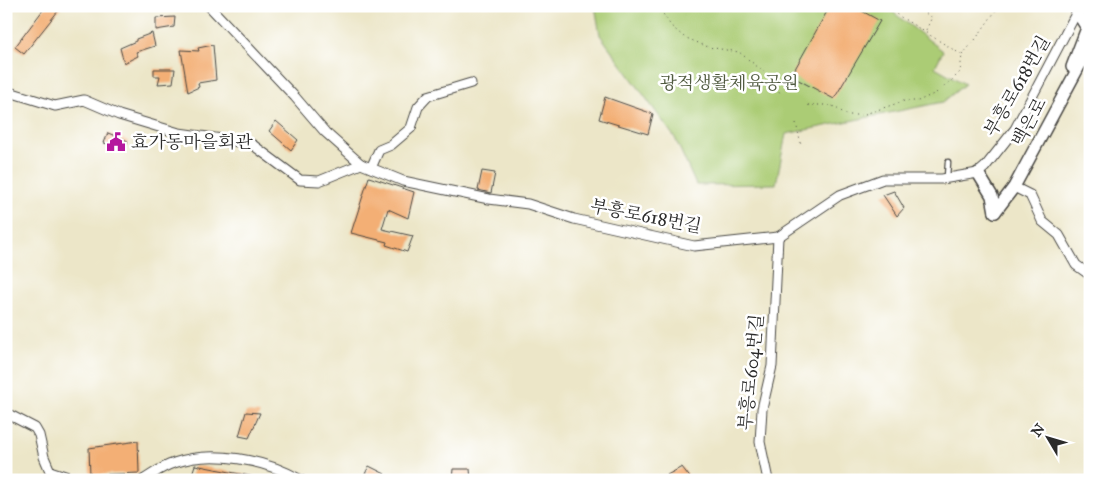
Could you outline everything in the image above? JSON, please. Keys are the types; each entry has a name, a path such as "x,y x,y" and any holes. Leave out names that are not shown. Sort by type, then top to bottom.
{"street":[{"name":"부흥로618번길","path":"209,6 295,97 324,132 361,164 403,181 489,199 528,204 574,219 694,246 778,237 840,195 873,179 947,177 978,173 986,167 1015,129 1075,13"},
{"path":"1075,13 1090,18"},
{"path":"1060,102 1087,28 1075,13"},
{"name":"백은로","path":"978,173 992,196 995,212 1014,187 1090,46"},
{"path":"371,168 379,150 392,145 411,128 418,108 428,96 471,83"},
{"path":"6,91 55,106 84,100 119,115 179,133 253,145 300,180 319,181 361,164"},
{"path":"1014,187 1030,195 1042,221 1059,235 1076,265 1090,275"},
{"name":"부흥로604번길","path":"768,480 760,442 762,408 772,366 778,237"},
{"path":"6,413 34,428 39,435 44,457 50,471 77,480"},
{"path":"143,480 172,463 196,457 244,459 290,474 301,480"}],"lane":[{"path":"947,177 948,162"}],"path":[{"path":"658,6 671,26 684,37 708,47 739,52 764,72 780,93"},
{"path":"883,6 962,55"},
{"path":"913,6 932,17 925,32"},
{"path":"808,105 831,105 847,115 862,115 904,101 918,101 936,94 960,72 962,55 999,6"},
{"path":"796,123 801,145"}],"green space":[{"name":"광적생활체육공원","path":"595,6 885,6 943,51 935,67 965,84 943,102 786,134 776,184 696,185 675,138 600,35"}],"building":[{"path":"46,6 62,6 24,54 15,47"},
{"path":"830,6 853,6 880,21 834,99 791,76"},
{"path":"175,17 174,27 156,30 156,18"},
{"path":"152,33 155,46 136,52 138,56 124,63 120,48"},
{"path":"213,45 216,80 198,83 199,87 188,92 181,50 199,51 198,48"},
{"path":"154,69 175,69 173,83 158,84 160,76 154,76"},
{"path":"605,97 653,114 648,134 599,119"},
{"path":"276,121 298,140 291,150 269,131"},
{"name":"효가동마을회관","path":"108,133 128,141 125,149 104,143"},
{"path":"482,171 495,173 491,193 478,190"},
{"path":"369,177 414,192 408,218 388,209 382,229 413,236 407,252 386,245 387,242 351,233"},
{"path":"894,191 904,208 897,216 883,195"},
{"path":"246,412 260,413 249,438 239,436"},
{"path":"138,441 139,473 90,475 89,448"},
{"path":"195,465 255,477 255,480 190,480"},
{"path":"369,466 385,474 394,480 362,480"},
{"path":"682,467 692,480 671,480 667,475"},
{"path":"453,469 470,469 471,480 452,480"}],"place":[{"name":"효가동마을회관","path":"116,142"}]}
